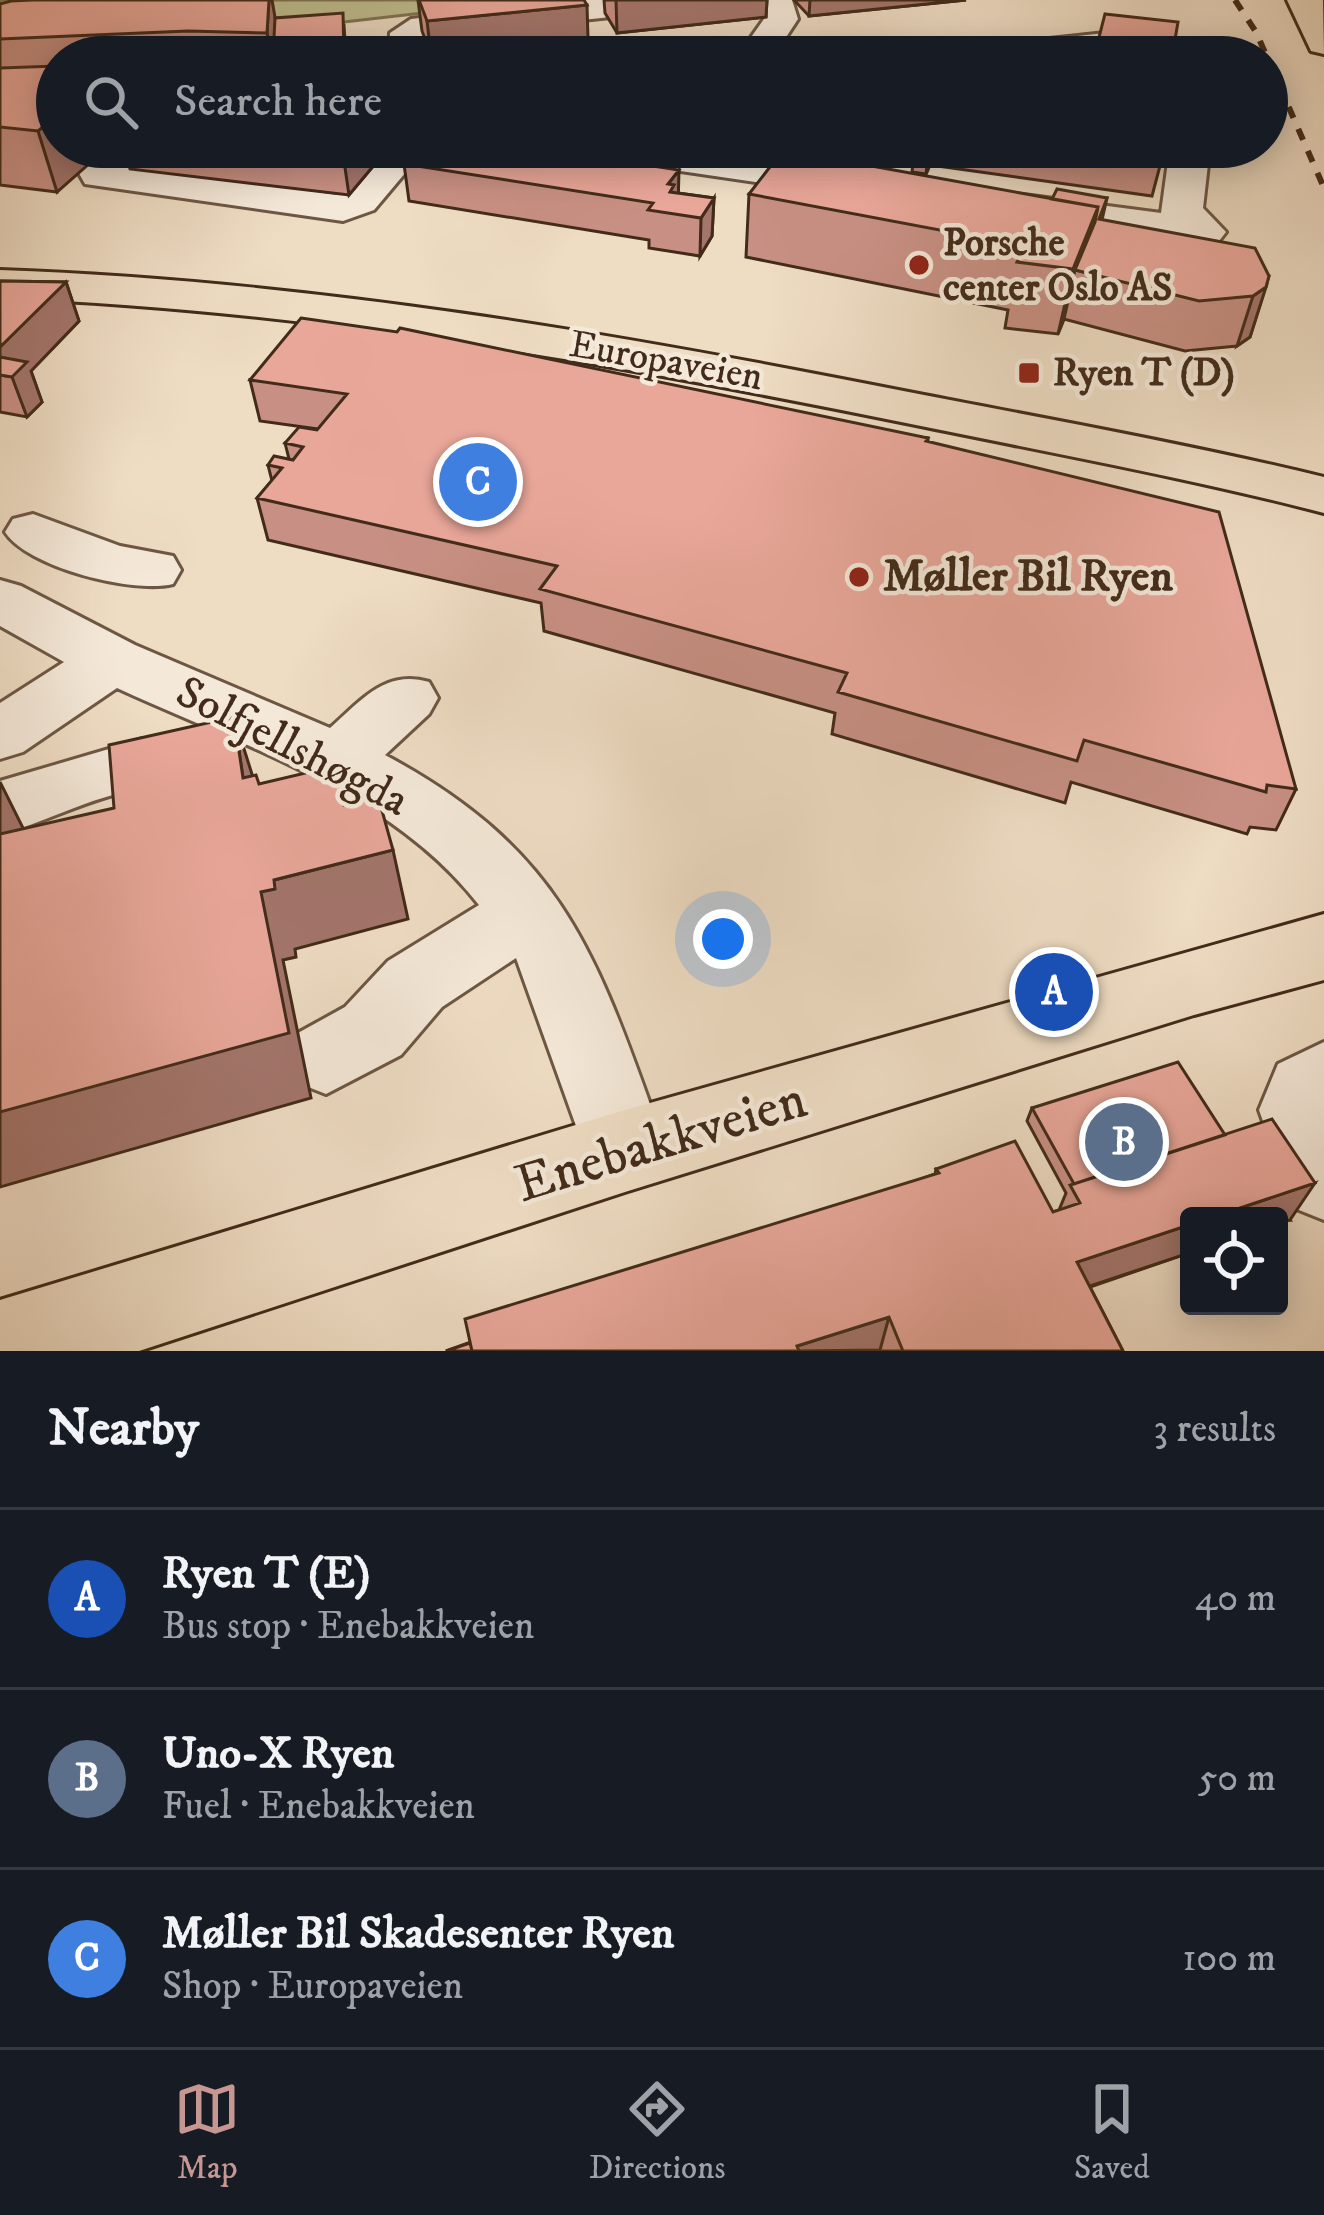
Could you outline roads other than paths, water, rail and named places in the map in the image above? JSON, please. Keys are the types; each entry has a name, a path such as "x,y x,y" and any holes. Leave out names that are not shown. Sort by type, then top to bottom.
{"main road":[{"path":"1305,0 1324,43"},
{"name":"Europaveien","path":"0,254 205,263 472,293 974,381 1324,460"},
{"name":"Europaveien","path":"0,284 208,294 448,323 1132,448 1324,495"},
{"name":"Enebakkveien","path":"0,1348 626,1151 1194,981 1322,952"}],"street":[{"path":"407,36 423,26 678,0"},
{"path":"770,36 782,19 775,0"},
{"path":"99,168 100,175 343,208 359,201 388,168"},
{"path":"752,168 896,190"},
{"path":"986,203 1204,232 1181,211 1187,168"},
{"path":"33,532 109,563 152,570"},
{"name":"Solfjellshøgda","path":"0,600 112,660 357,771 460,838 528,912 570,995 626,1151"},
{"path":"0,735 112,660"},
{"path":"286,806 357,771 406,698"},
{"path":"0,808 42,798 83,778 132,764 196,769"},
{"path":"326,1058 373,1031 415,984 528,912"},
{"path":"1324,1079 1306,1090 1300,1110 1324,1179"}],"railway":[{"path":"1235,0 1258,36"},
{"path":"1288,105 1324,188"}],"place":[{"name":"Porsche center Oslo AS","path":"919,265"},
{"name":"Ryen T (D)","path":"1029,373"},
{"name":"Møller Bil Skadesenter Ryen","path":"478,482"},
{"name":"Møller Bil Ryen","path":"859,577"},
{"name":"Ryen T (E)","path":"1054,992"},
{"name":"Uno-X Ryen","path":"1124,1142"}]}
